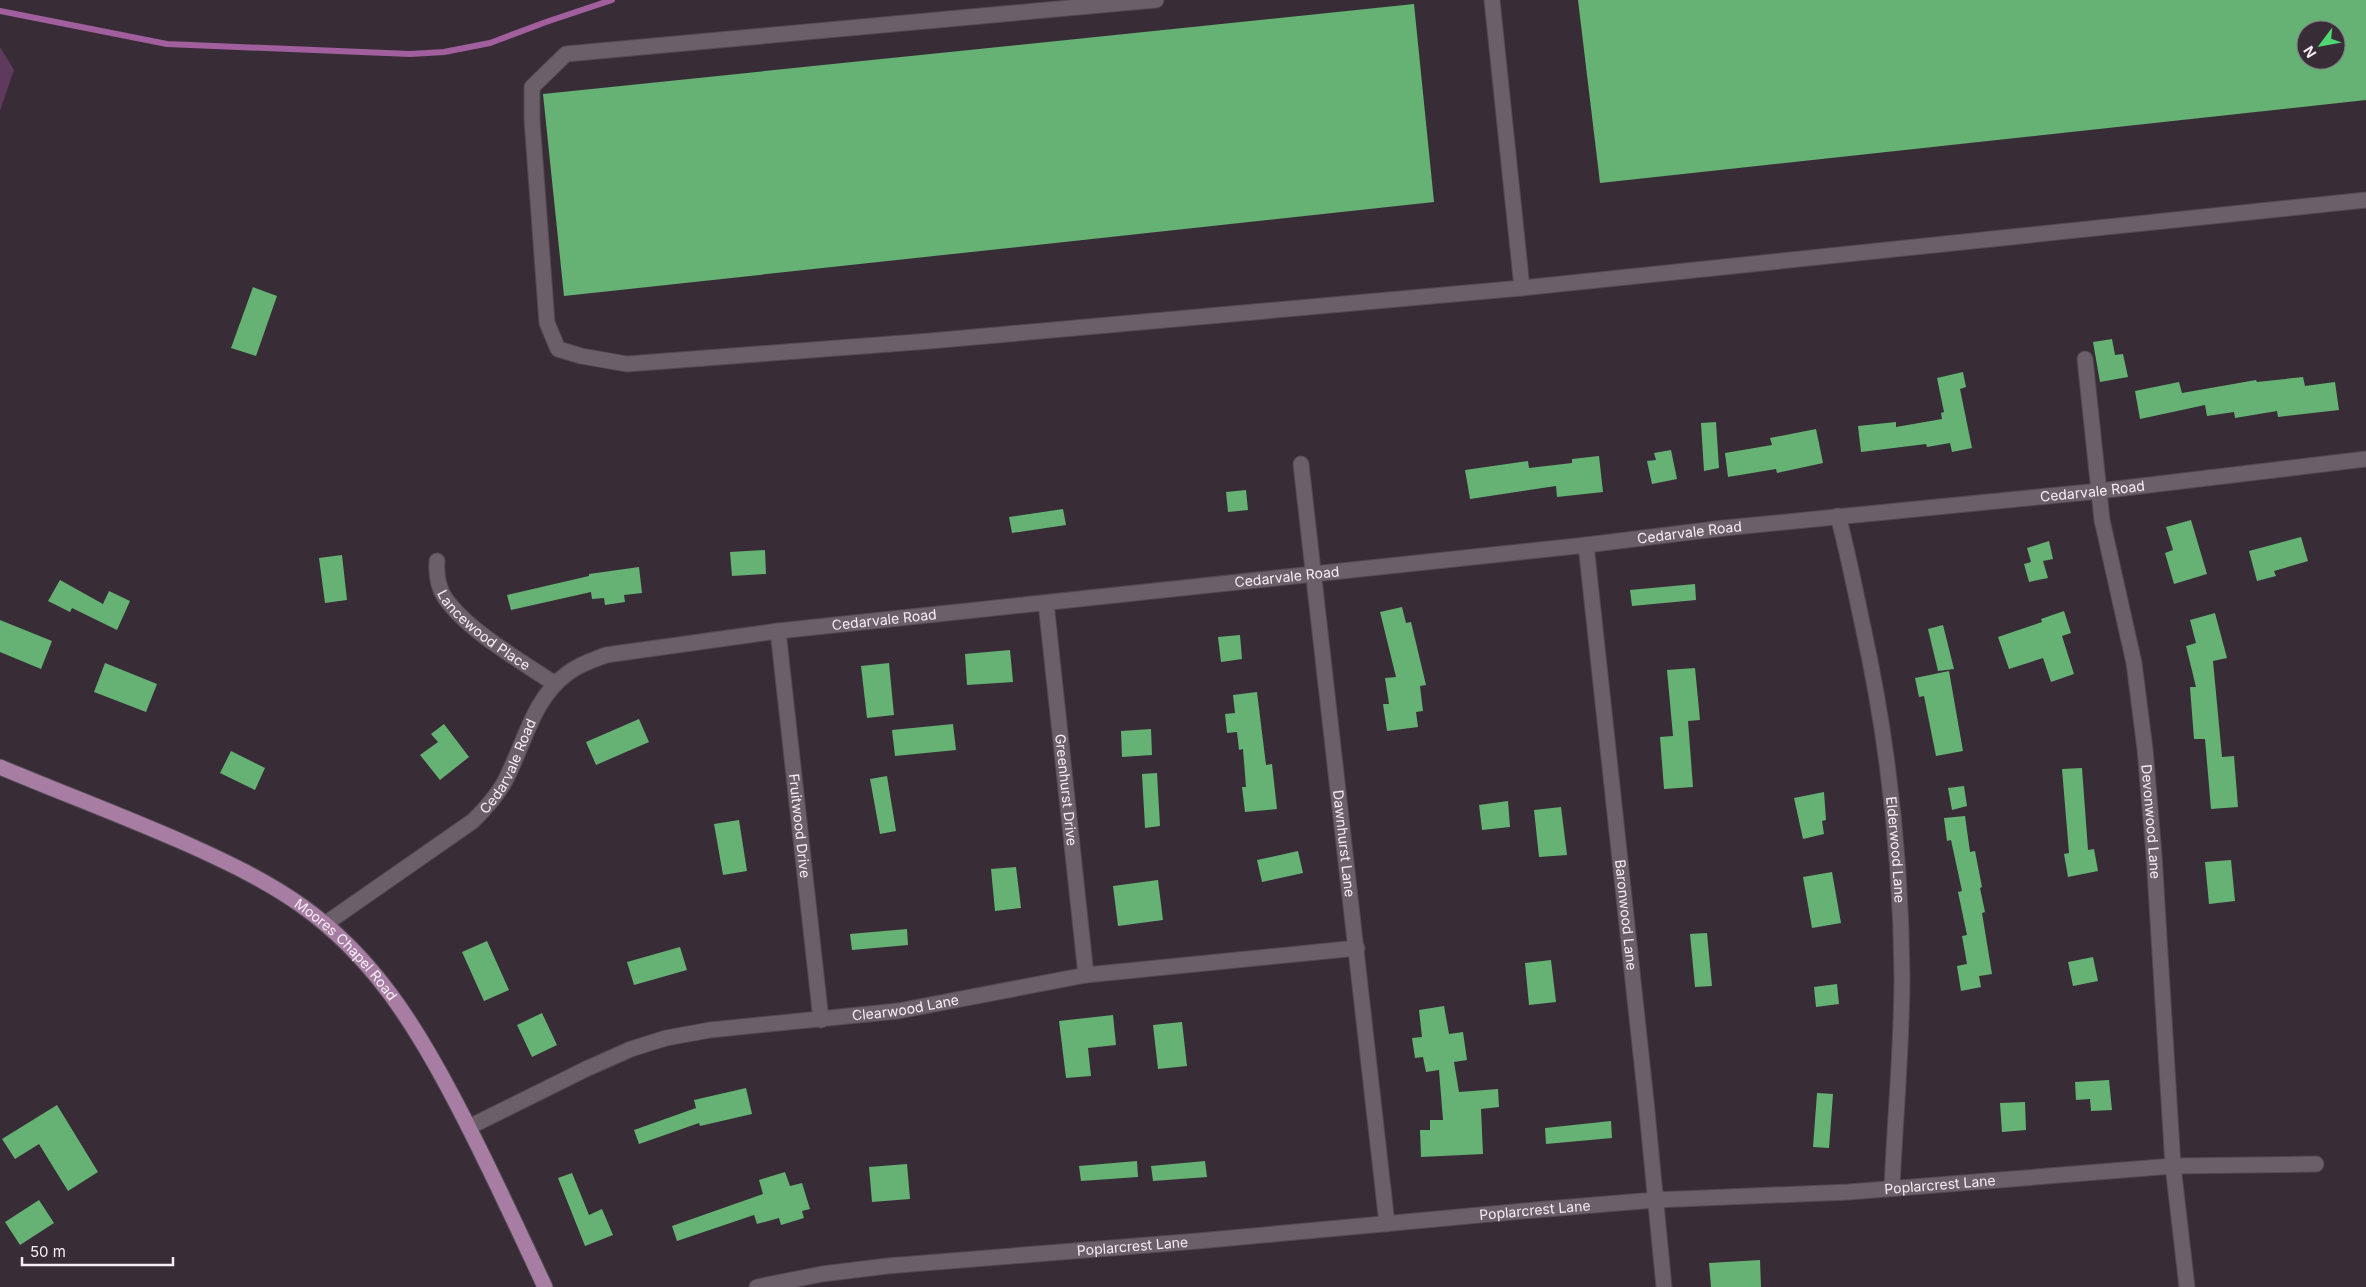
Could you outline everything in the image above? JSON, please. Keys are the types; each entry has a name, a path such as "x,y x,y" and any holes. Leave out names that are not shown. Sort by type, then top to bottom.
{"main road":[{"name":"Moores Chapel Road","path":"0,767 240,868 302,906 347,943 379,978 422,1039 469,1126 544,1287"}],"street":[{"path":"1156,0 566,54 532,87 532,120 547,323 558,349 581,356 627,364 930,341 1522,288 2366,200"},
{"path":"1492,0 1522,288"},
{"name":"Devonwood Lane","path":"2086,359 2102,520 2134,663 2145,749 2158,912 2173,1166 2187,1287"},
{"name":"Cedarvale Road","path":"326,924 473,821 489,806 506,779 538,707 555,684 584,663 606,655 778,632 1838,516 2099,491 2366,459"},
{"name":"Dawnhurst Lane","path":"1301,464 1387,1224"},
{"name":"Elderwood Lane","path":"1838,516 1847,549 1877,699 1898,880 1902,985 1892,1188"},
{"name":"Baronwood Lane","path":"1586,545 1646,1101 1664,1287"},
{"name":"Lancewood Place","path":"437,561 436,570 440,588 461,616 555,684"},
{"name":"Greenhurst Drive","path":"1046,604 1086,975"},
{"name":"Fruitwood Drive","path":"778,632 821,1020"},
{"name":"Clearwood Lane","path":"469,1126 586,1069 631,1049 666,1038 710,1030 898,1011 1086,975 1357,948"},
{"name":"Poplarcrest Lane","path":"757,1287 822,1274 887,1266 1655,1200 1746,1198 2173,1166 2316,1164"}],"shaded area":[{"path":"0,47 14,70 0,111"}],"building":[{"path":"1578,0 2366,0 2366,100 1600,183"},
{"path":"1414,4 1434,202 564,296 543,94"},
{"path":"253,287 277,296 256,356 231,348"},
{"path":"2112,339 2115,355 2123,354 2128,377 2100,382 2093,342"},
{"path":"1963,372 1966,387 1960,389 1972,448 1952,452 1950,443 1927,447 1926,444 1861,452 1858,426 1896,422 1896,427 1942,419 1941,413 1944,412 1937,378"},
{"path":"2303,377 2305,386 2335,382 2339,410 2278,417 2277,411 2235,418 2234,412 2207,416 2205,405 2140,419 2135,391 2179,382 2182,393 2256,380 2257,382"},
{"path":"1716,422 1719,468 1704,471 1701,423"},
{"path":"1816,429 1823,463 1777,473 1776,469 1728,477 1725,453 1772,445 1770,438"},
{"path":"1671,450 1677,479 1652,484 1647,461 1656,460 1654,453"},
{"path":"1599,456 1603,492 1557,497 1556,486 1470,499 1465,470 1528,461 1529,468 1572,463 1572,459"},
{"path":"1246,490 1248,510 1228,512 1226,492"},
{"path":"1063,509 1066,525 1012,533 1009,517"},
{"path":"2191,520 2207,574 2174,584 2165,553 2173,550 2166,527"},
{"path":"2301,537 2308,561 2274,571 2276,576 2257,581 2249,551"},
{"path":"2049,541 2053,559 2043,561 2048,578 2029,582 2024,564 2031,562 2027,548"},
{"path":"765,550 766,574 732,576 730,552"},
{"path":"342,555 347,600 325,603 319,558"},
{"path":"639,567 642,593 624,595 625,602 605,605 604,598 592,599 591,592 511,610 507,595 589,576 589,574"},
{"path":"60,580 103,604 109,591 130,601 117,630 72,608 70,612 48,601"},
{"path":"1695,584 1696,600 1632,606 1630,590"},
{"path":"1402,607 1406,623 1411,622 1426,685 1420,686 1423,711 1416,712 1418,727 1387,731 1383,704 1389,704 1385,678 1396,677 1380,612"},
{"path":"2064,611 2071,633 2062,636 2074,674 2051,682 2043,658 2009,669 1998,637 2042,622 2041,619"},
{"path":"2215,613 2227,658 2213,661 2222,757 2234,756 2238,807 2211,809 2205,739 2194,739 2190,687 2196,687 2186,646 2196,643 2190,620"},
{"path":"0,620 52,641 41,669 0,652"},
{"path":"1943,625 1954,669 1938,671 1928,629"},
{"path":"1240,635 1242,659 1221,662 1218,637"},
{"path":"1010,650 1013,682 967,685 965,654"},
{"path":"105,663 157,684 146,712 94,692"},
{"path":"889,663 894,715 867,718 861,666"},
{"path":"1695,668 1700,720 1688,721 1693,787 1664,789 1660,737 1673,736 1667,670"},
{"path":"1949,671 1963,751 1936,756 1924,696 1919,697 1915,678"},
{"path":"1257,692 1266,765 1272,764 1277,809 1245,812 1242,787 1246,787 1243,749 1239,750 1237,732 1227,733 1225,714 1235,713 1233,695"},
{"path":"639,719 649,742 596,765 586,742"},
{"path":"444,724 469,757 440,780 420,755 438,742 431,734"},
{"path":"953,724 956,750 895,756 892,730"},
{"path":"1151,729 1152,755 1122,757 1121,731"},
{"path":"231,751 265,768 255,790 220,773"},
{"path":"2082,768 2088,850 2094,849 2098,871 2068,877 2064,854 2069,853 2062,769"},
{"path":"1157,773 1160,826 1145,828 1142,774"},
{"path":"887,776 896,831 880,834 870,779"},
{"path":"1964,786 1967,806 1952,810 1948,788"},
{"path":"1824,792 1826,820 1822,821 1824,834 1803,839 1794,798"},
{"path":"1508,801 1510,827 1482,830 1479,805"},
{"path":"1561,807 1567,855 1539,857 1534,810"},
{"path":"1965,816 1970,852 1975,851 1982,887 1980,888 1985,912 1982,913 1992,974 1979,976 1981,987 1961,991 1957,966 1967,964 1962,936 1967,935 1958,892 1962,891 1951,840 1947,841 1944,818"},
{"path":"739,820 747,871 723,875 714,824"},
{"path":"1298,851 1303,873 1262,882 1257,860"},
{"path":"2231,860 2235,901 2209,904 2205,862"},
{"path":"1016,867 1021,908 995,911 991,869"},
{"path":"1832,872 1841,923 1812,928 1803,877"},
{"path":"1158,880 1163,920 1118,926 1113,886"},
{"path":"907,929 908,945 852,950 850,934"},
{"path":"1707,933 1712,986 1695,987 1690,934"},
{"path":"487,941 509,990 484,1001 462,952"},
{"path":"680,947 687,970 634,985 627,962"},
{"path":"2093,957 2098,981 2073,986 2068,962"},
{"path":"1551,960 1556,1002 1529,1005 1525,963"},
{"path":"1837,984 1839,1004 1816,1007 1814,987"},
{"path":"1444,1006 1449,1034 1463,1032 1467,1060 1454,1062 1459,1092 1498,1089 1499,1107 1481,1109 1483,1154 1421,1157 1420,1130 1430,1130 1430,1120 1443,1120 1439,1070 1426,1072 1423,1057 1415,1058 1412,1038 1422,1037 1419,1010"},
{"path":"542,1013 557,1045 532,1057 517,1025"},
{"path":"1113,1015 1116,1045 1088,1048 1091,1076 1066,1078 1059,1021"},
{"path":"1182,1022 1187,1066 1158,1069 1153,1025"},
{"path":"2109,1080 2112,1110 2091,1111 2090,1099 2076,1100 2075,1082"},
{"path":"746,1088 752,1114 700,1126 699,1123 639,1144 634,1130 696,1108 694,1100"},
{"path":"1817,1093 1833,1094 1829,1148 1813,1147"},
{"path":"2025,1102 2026,1130 2002,1132 2000,1103"},
{"path":"57,1105 98,1172 68,1191 39,1144 15,1159 2,1139"},
{"path":"1611,1121 1612,1138 1546,1144 1545,1128"},
{"path":"1137,1161 1138,1177 1081,1181 1079,1166"},
{"path":"1205,1161 1207,1177 1153,1181 1151,1166"},
{"path":"907,1164 910,1199 872,1202 869,1167"},
{"path":"785,1172 790,1186 802,1183 810,1209 802,1211 804,1218 781,1225 779,1218 757,1224 754,1215 677,1241 672,1226 763,1194 759,1180"},
{"path":"572,1173 589,1215 602,1209 613,1235 585,1246 558,1178"},
{"path":"39,1200 54,1223 20,1245 5,1222"},
{"path":"1760,1260 1761,1287 1711,1287 1709,1263"}],"waterway":[{"path":"0,11 167,44 410,54 444,52 490,43 612,0"}]}
